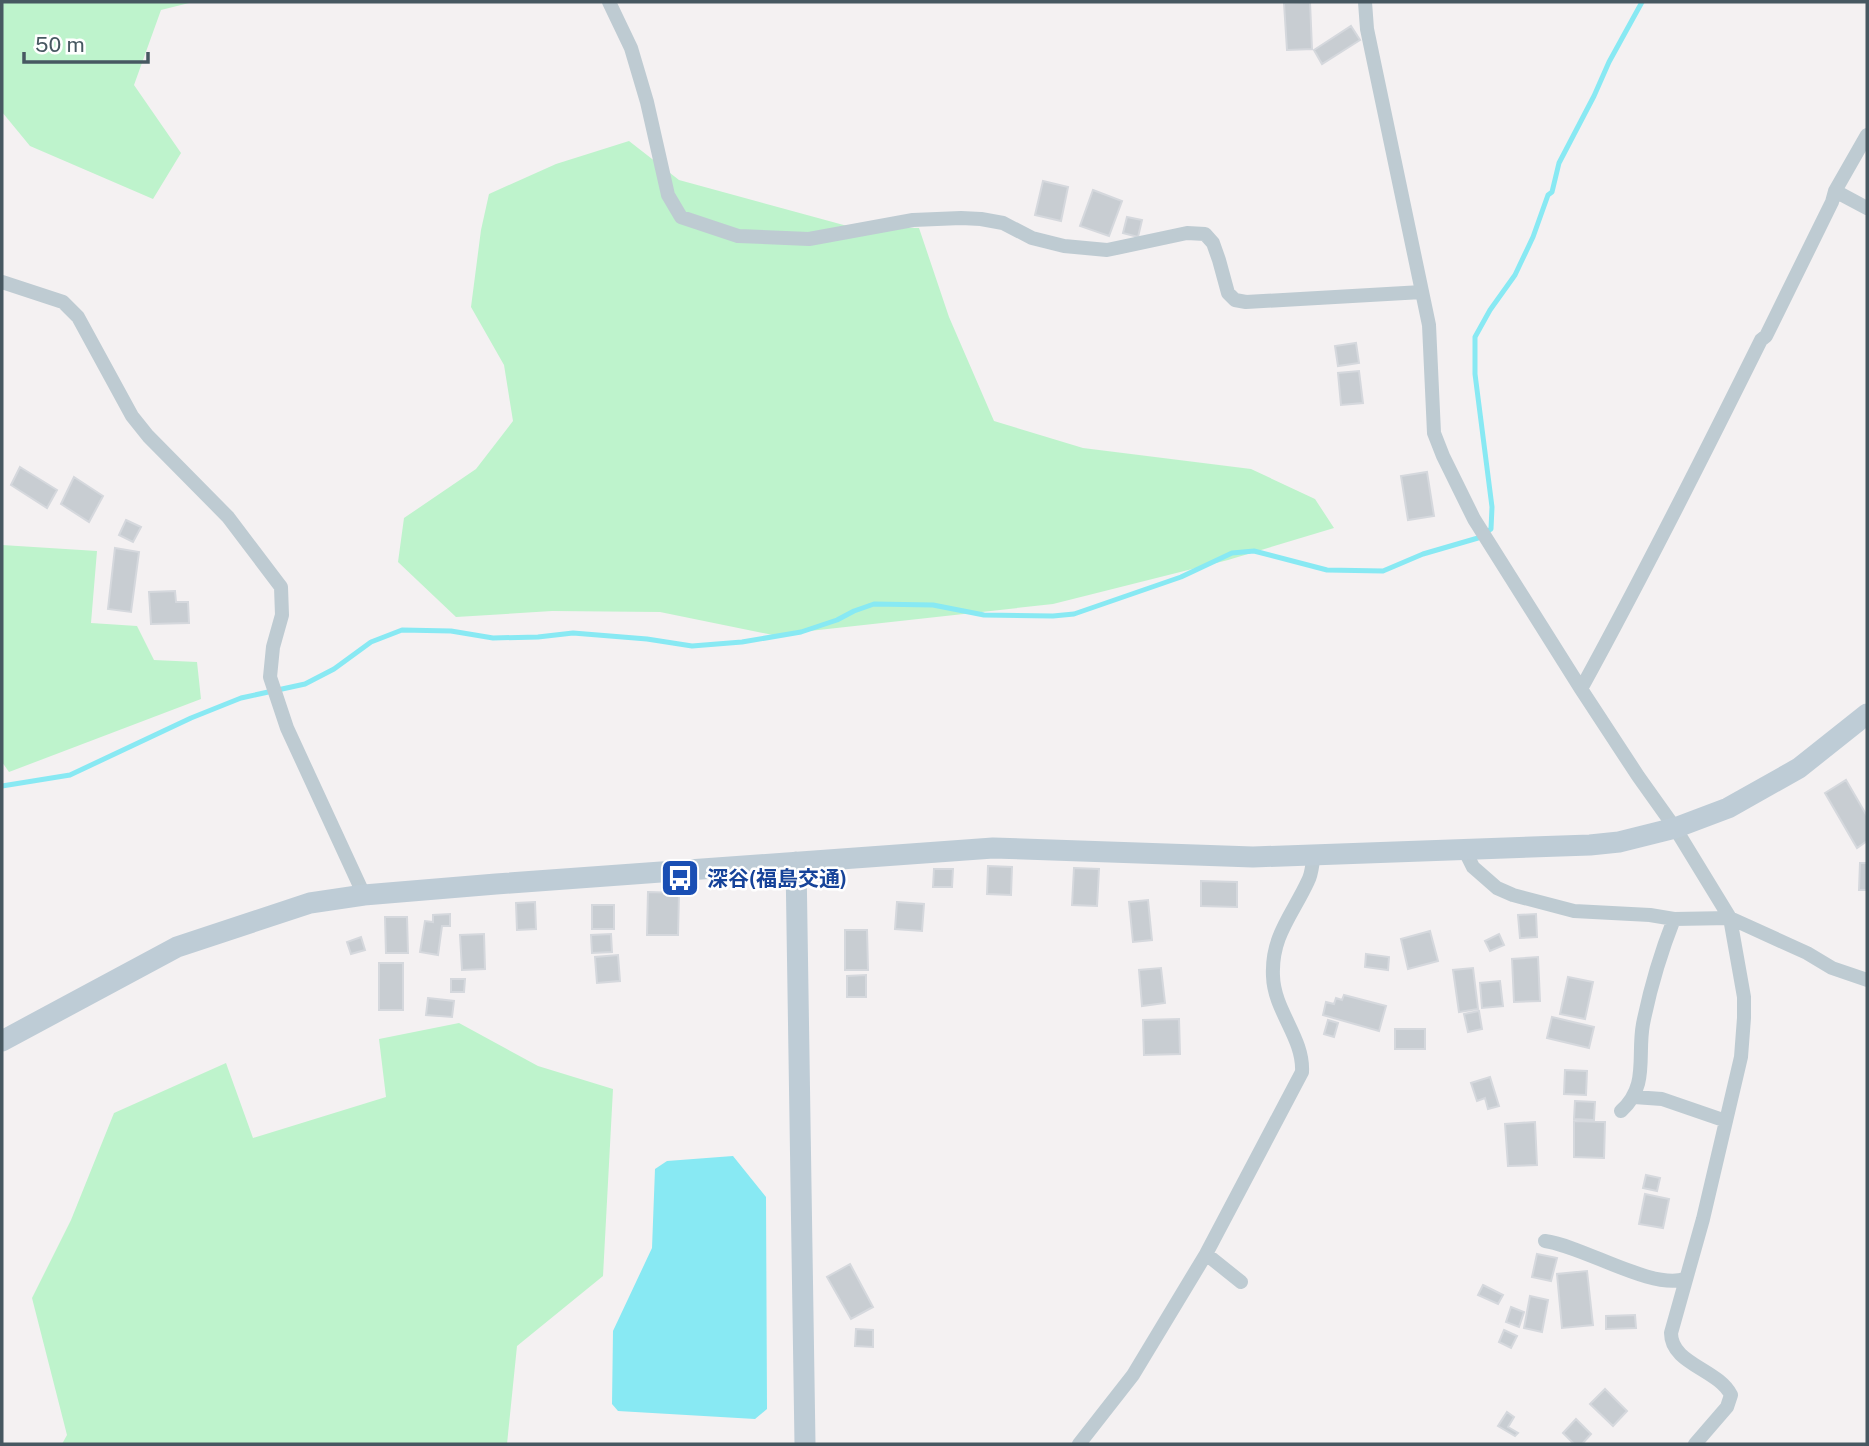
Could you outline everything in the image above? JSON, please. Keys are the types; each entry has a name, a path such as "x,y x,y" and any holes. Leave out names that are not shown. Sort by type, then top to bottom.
{"street":[{"path":"609,2 631,48 647,102 668,195 681,218 738,236 809,239 913,220 971,218 1003,223 1032,238 1064,246 1107,250 1187,233 1205,234 1213,243 1220,260 1228,293 1235,300 1246,303 1422,292"},
{"path":"1365,2 1367,29 1429,325 1434,433 1443,456 1474,519 1581,689 1675,828 1730,918 1744,997 1741,1057 1703,1219 1673,1323 1671,1340 1681,1355 1722,1382 1731,1395 1727,1406 1695,1444"},
{"path":"1581,689 1628,605 1761,340 1766,335 1835,191 1867,135"},
{"path":"1835,191 1867,208"},
{"path":"2,282 63,303 78,317 132,416 148,436 228,517 281,587 282,615 273,647 270,677 287,728 364,895"},
{"path":"2,1041 177,947 310,903 364,895 993,848 1253,857 1609,843 1675,828 1728,808 1799,768 1867,714"},
{"path":"1464,849 1474,867 1497,888 1513,895 1574,911 1674,919 1730,918 1807,953 1832,968 1867,980"},
{"path":"1079,1444 1133,1375 1206,1254 1302,1072 1303,1060 1282,1014 1273,977 1276,947 1287,918 1309,879 1314,855"},
{"path":"796,862 805,1444"},
{"path":"1621,1111 1634,1097 1641,1071 1642,1026 1663,948 1674,919"},
{"path":"1634,1097 1662,1099 1726,1121"},
{"path":"1545,1241 1652,1278 1676,1282 1685,1279"},
{"path":"1206,1254 1241,1282"}],"green space":[{"path":"2,2 193,2 161,10 134,85 181,153 153,199 30,146 2,112"},
{"path":"629,141 679,180 851,227 919,228 949,317 994,421 1083,448 1251,469 1315,499 1334,528 1228,560 1053,604 773,635 660,612 552,611 456,617 398,562 404,518 476,469 513,421 504,365 471,307 481,230 489,194 556,164"},
{"path":"2,545 97,551 91,623 137,626 154,660 197,662 201,699 9,772 2,762"},
{"path":"459,1023 538,1066 613,1089 603,1276 517,1346 507,1444 62,1444 67,1435 32,1298 71,1220 114,1113 226,1063 253,1138 386,1097 379,1039"}],"water":[{"path":"733,1156 766,1197 767,1409 755,1419 618,1411 612,1404 613,1331 652,1248 655,1169 667,1161"}],"building":[{"path":"1310,2 1312,49 1287,50 1284,3"},
{"path":"1351,26 1360,40 1322,64 1314,50"},
{"path":"1043,181 1068,187 1061,221 1035,215"},
{"path":"1093,190 1122,201 1109,236 1080,226"},
{"path":"1127,217 1142,220 1138,237 1123,233"},
{"path":"1356,343 1359,363 1338,366 1335,346"},
{"path":"1359,371 1363,403 1341,405 1338,373"},
{"path":"20,467 57,490 47,508 11,485"},
{"path":"1427,472 1434,516 1408,520 1401,476"},
{"path":"74,477 103,496 89,522 61,504"},
{"path":"126,520 141,527 133,542 119,535"},
{"path":"115,548 139,552 131,612 108,609"},
{"path":"175,591 176,602 188,602 189,623 151,624 149,592"},
{"path":"1846,780 1867,816 1867,841 1857,848 1825,793"},
{"path":"1860,863 1867,863 1867,890 1859,890"},
{"path":"988,866 1012,867 1011,895 987,894"},
{"path":"1074,868 1099,869 1097,906 1072,905"},
{"path":"934,869 953,869 952,887 933,887"},
{"path":"1201,881 1237,882 1237,907 1201,906"},
{"path":"648,892 679,893 678,935 647,935"},
{"path":"1148,900 1152,940 1133,942 1129,902"},
{"path":"535,902 536,929 517,930 516,903"},
{"path":"897,902 924,904 922,931 895,929"},
{"path":"592,905 614,905 614,929 592,929"},
{"path":"450,914 450,926 442,926 438,955 420,952 425,921 433,922 433,915"},
{"path":"1536,914 1537,937 1520,938 1518,915"},
{"path":"385,917 407,917 408,953 386,953"},
{"path":"845,930 867,930 868,970 845,970"},
{"path":"1430,931 1438,961 1408,969 1401,939"},
{"path":"484,934 485,969 462,970 460,935"},
{"path":"611,934 612,952 592,953 591,935"},
{"path":"1499,934 1504,945 1490,951 1485,941"},
{"path":"361,937 365,950 351,954 347,942"},
{"path":"1366,954 1389,957 1388,970 1365,967"},
{"path":"618,955 620,981 597,983 595,957"},
{"path":"1538,957 1540,1001 1514,1002 1512,959"},
{"path":"379,963 403,963 403,1010 379,1010"},
{"path":"1161,968 1165,1003 1142,1006 1139,970"},
{"path":"1473,968 1478,1009 1459,1012 1453,970"},
{"path":"866,975 866,997 847,997 847,976"},
{"path":"1568,977 1593,982 1585,1019 1560,1014"},
{"path":"451,979 465,979 464,992 451,992"},
{"path":"1500,981 1503,1006 1482,1008 1480,983"},
{"path":"1344,995 1386,1006 1379,1031 1323,1015 1326,1002 1334,1004 1336,998 1342,1000"},
{"path":"428,998 454,1001 452,1017 426,1015"},
{"path":"1479,1011 1482,1029 1468,1032 1464,1014"},
{"path":"1552,1017 1594,1027 1589,1048 1547,1038"},
{"path":"1179,1019 1180,1054 1144,1055 1143,1020"},
{"path":"1328,1020 1338,1023 1334,1037 1324,1034"},
{"path":"1395,1029 1425,1029 1425,1049 1395,1049"},
{"path":"1565,1070 1587,1071 1586,1095 1564,1094"},
{"path":"1490,1077 1499,1106 1488,1109 1485,1098 1477,1101 1471,1083"},
{"path":"1575,1101 1595,1102 1594,1120 1574,1119"},
{"path":"1574,1121 1605,1122 1604,1158 1574,1157"},
{"path":"1535,1122 1537,1165 1508,1166 1505,1124"},
{"path":"1646,1175 1660,1178 1657,1191 1643,1188"},
{"path":"1645,1194 1669,1199 1663,1228 1639,1224"},
{"path":"1537,1254 1557,1258 1551,1281 1532,1277"},
{"path":"850,1264 873,1307 851,1319 827,1277"},
{"path":"1587,1271 1593,1325 1562,1328 1557,1274"},
{"path":"1483,1285 1503,1295 1498,1304 1478,1295"},
{"path":"1530,1296 1548,1300 1542,1332 1524,1328"},
{"path":"1511,1307 1524,1312 1519,1327 1506,1322"},
{"path":"1635,1315 1636,1328 1606,1329 1606,1316"},
{"path":"856,1329 873,1330 873,1347 855,1346"},
{"path":"1504,1330 1517,1336 1511,1348 1499,1342"},
{"path":"1605,1389 1627,1411 1613,1426 1590,1404"},
{"path":"1507,1412 1514,1417 1508,1427 1518,1433 1515,1436 1498,1426"},
{"path":"1576,1419 1591,1434 1582,1444 1574,1444 1563,1433"}],"waterway":[{"path":"2,786 70,775 191,718 241,698 305,684 334,669 371,642 402,630 451,631 493,638 573,633 692,646 742,642 801,632 874,604 933,605 984,615 1053,616 1074,614 1181,577 1232,553 1254,551 1327,570 1383,571 1423,554 1478,538 1491,529 1492,507 1475,374 1475,337 1515,275 1533,237 1548,195 1552,192 1559,163 1642,2"}],"place":[{"name":"深谷(福島交通)","path":"680,878"}]}
